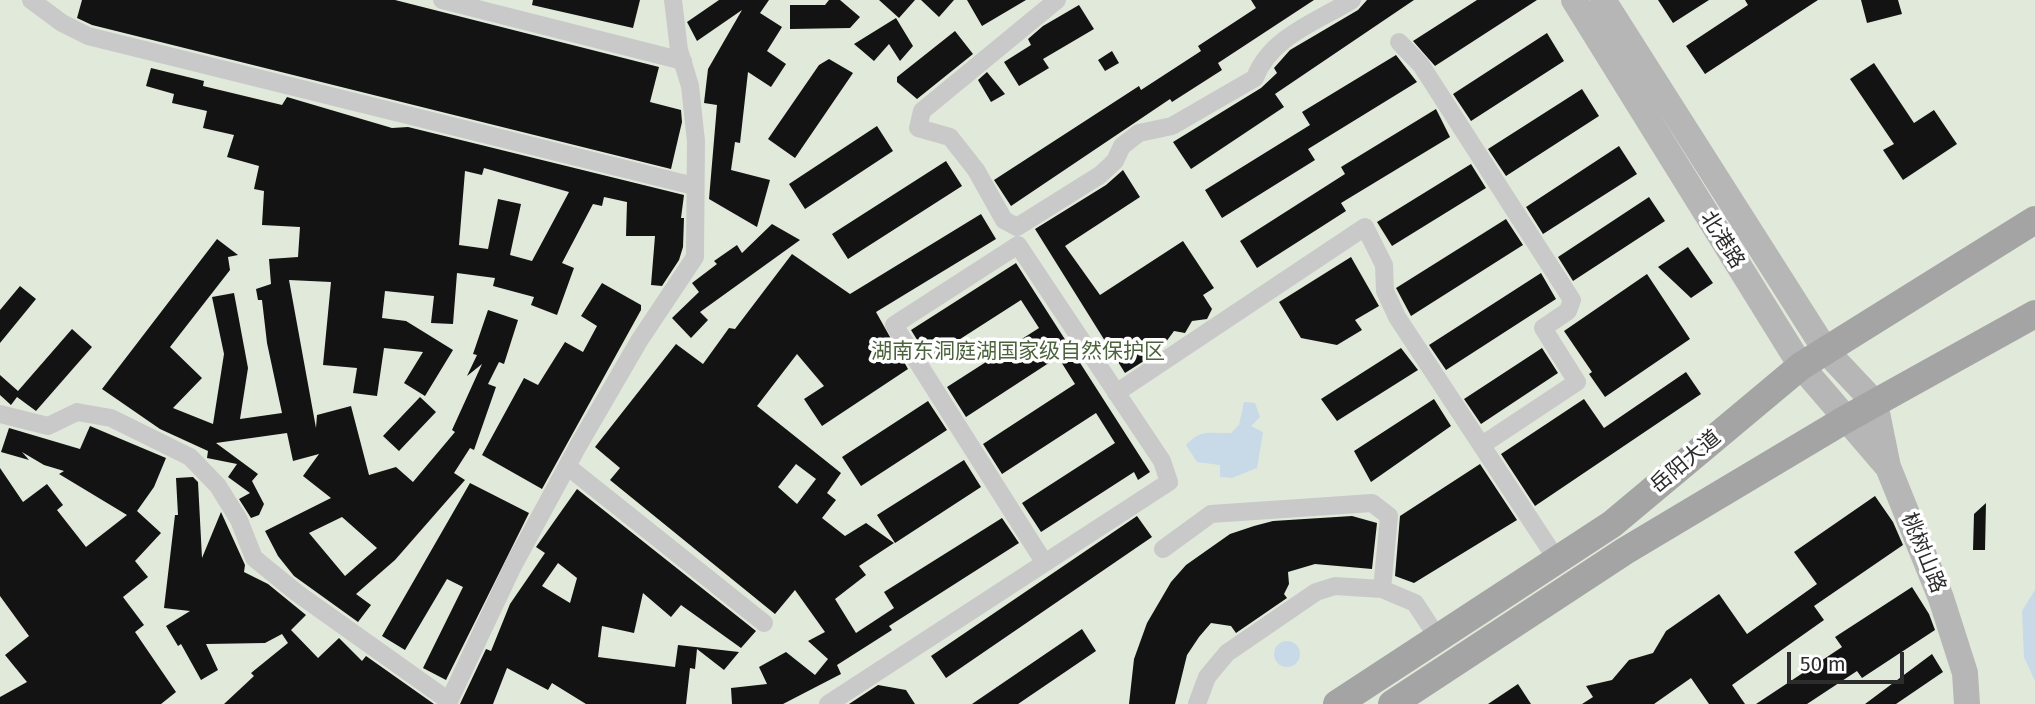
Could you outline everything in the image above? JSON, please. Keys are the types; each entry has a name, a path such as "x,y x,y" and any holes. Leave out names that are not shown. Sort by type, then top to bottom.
{"main road":[{"name":"北港路","path":"1574,0 1801,366 1888,467"},
{"name":"北港路","path":"1603,0 1826,351 1875,403"},
{"name":"岳阳大道","path":"1337,704 1612,524 1801,366 2031,222"},
{"name":"岳阳大道","path":"1392,704 1625,551 1846,419 2028,319"},
{"name":"桃树山路","path":"1875,403 1888,467 1941,598 1965,673 1967,704"}],"street":[{"path":"31,0 62,23 88,36 694,186"},
{"path":"442,0 683,61"},
{"path":"0,414 48,426 77,412 111,418 190,457 218,486 239,520 254,558 448,703 513,566 567,466 639,341 695,257 694,127 690,86 673,0"},
{"path":"828,704 1169,482 1162,461 1018,236 1004,220 976,170 950,136 918,128 922,111 1052,8 1057,0"},
{"path":"1044,562 894,326 1100,175 1115,161 1122,146 1139,133 1172,126 1255,78 1260,65 1279,44 1352,0"},
{"path":"1399,43 1421,65 1572,300 1568,311 1543,328 1577,382 1482,445"},
{"path":"1116,393 1365,227 1384,265 1385,291 1397,317 1557,560"},
{"path":"567,466 764,623"},
{"path":"1163,549 1211,514 1372,503 1389,516 1382,589"},
{"path":"1197,704 1207,677 1227,653 1316,592 1335,586 1382,589 1415,603 1438,638"}],"green space":[{"name":"湖南东洞庭湖国家级自然保护区","path":"0,0 2035,0 2035,704 0,704"}],"water":[{"path":"1244,402 1255,403 1260,417 1251,426 1263,432 1257,468 1232,478 1220,477 1220,465 1197,462 1186,445 1202,434 1231,433 1239,425"},
{"path":"2035,590 2035,681 2024,657 2022,611"},
{"path":"1287,641 1296,645 1300,654 1296,663 1287,667 1278,663 1274,654 1278,645"}],"building":[{"path":"82,0 395,0 659,67 650,102 681,110 682,122 671,169 92,25 77,18"},
{"path":"533,0 640,0 633,28 532,5"},
{"path":"719,0 769,0 760,13 782,27 767,51 786,64 771,87 748,72 740,143 735,142 731,170 770,180 757,227 709,199 717,105 704,103 708,69 742,10 697,41 687,22"},
{"path":"829,0 840,0 860,17 850,28 790,29 790,5 825,5"},
{"path":"879,0 915,0 899,18"},
{"path":"921,0 954,0 939,17"},
{"path":"967,0 1026,0 982,26"},
{"path":"1251,0 1314,0 1218,63 1222,70 1172,102 1170,99 1011,206 994,180 1139,86 1141,90 1201,51 1198,46 1256,8"},
{"path":"1367,0 1414,0 1275,94 1284,107 1191,169 1173,142 1261,88 1277,73 1274,68 1290,50 1358,10"},
{"path":"1477,0 1537,0 1435,66 1413,41"},
{"path":"1658,0 1709,0 1673,23"},
{"path":"1745,0 1818,0 1705,74 1686,46 1748,5"},
{"path":"1861,0 1898,0 1902,14 1867,23"},
{"path":"1079,5 1094,29 1043,59 1049,68 1019,86 1004,62 1031,45 1028,39 1043,26"},
{"path":"896,18 913,46 900,61 889,44 874,61 854,44"},
{"path":"955,31 973,54 917,99 897,82 897,77"},
{"path":"1547,33 1564,61 1471,121 1453,94"},
{"path":"1112,51 1119,63 1105,71 1098,60"},
{"path":"1396,55 1417,82 1308,149 1315,160 1222,218 1205,190 1310,125 1302,112"},
{"path":"829,59 853,73 795,158 768,139 819,65"},
{"path":"1874,63 1914,123 1934,110 1957,144 1903,180 1883,150 1894,144 1850,79"},
{"path":"151,68 204,81 203,86 282,105 287,97 392,128 408,127 684,195 681,218 684,218 683,247 679,260 662,286 651,285 655,236 626,236 627,202 604,197 602,206 593,204 562,263 574,268 557,315 531,305 534,297 493,286 495,278 457,273 453,324 431,323 434,296 385,291 382,318 406,321 453,350 425,396 404,383 423,352 384,348 377,396 353,393 357,368 323,365 331,282 289,280 316,428 317,415 351,406 369,475 396,467 413,482 455,432 452,430 482,364 467,376 477,355 473,354 488,310 518,320 504,364 499,362 488,384 496,387 474,450 470,448 454,473 465,480 395,560 356,594 371,605 358,622 294,576 278,556 265,531 331,498 303,476 319,454 293,461 287,433 216,443 258,474 252,481 264,504 259,515 251,518 239,499 250,493 228,477 237,464 207,458 208,451 160,429 102,389 217,239 238,255 228,257 230,270 170,347 202,378 173,408 213,424 224,354 212,297 234,293 248,368 240,419 282,413 267,343 262,300 258,300 256,289 271,284 269,259 298,257 300,227 262,225 264,191 254,189 259,166 227,157 234,135 203,128 207,111 172,103 174,94 146,86","holes":["484,168 569,192 532,261 510,255 521,204 498,199 488,249 459,245 465,171 482,175","342,517 377,548 345,576 309,533"]},
{"path":"987,72 1005,94 991,102 978,80"},
{"path":"1582,89 1599,116 1506,176 1488,149"},
{"path":"1436,109 1450,137 1341,203 1346,211 1257,268 1240,241 1345,174 1341,167"},
{"path":"877,126 893,151 805,209 789,184"},
{"path":"1619,146 1637,174 1543,234 1526,207"},
{"path":"946,161 962,186 848,259 832,234"},
{"path":"1471,164 1486,188 1392,246 1377,222"},
{"path":"1123,170 1140,197 1065,246 1100,295 1183,241 1214,288 1203,295 1212,309 1207,319 1192,321 1185,333 1174,331 1163,346 1142,351 1147,359 1125,373 1035,229 1106,185"},
{"path":"1649,197 1665,221 1573,281 1558,257"},
{"path":"981,214 996,239 876,312 908,369 822,426 804,399 824,386 797,354 757,406 841,473 827,493 836,500 822,518 845,536 866,523 894,543 859,566 866,575 835,599 856,633 894,608 884,592 1002,518 1019,543 889,626 892,630 837,665 841,674 783,704 732,704 731,688 767,684 759,667 786,652 815,675 828,659 808,641 825,632 795,590 775,614 610,480 620,468 595,447 676,344 703,364 729,328 735,329 792,254 850,294","holes":["796,464 816,479 797,504 778,487"]},
{"path":"1506,219 1523,245 1411,316 1396,288"},
{"path":"772,224 800,240 700,312 708,320 691,338 672,318 699,292 692,283 717,264 714,261 737,245 742,253"},
{"path":"1688,247 1713,283 1691,298 1658,267"},
{"path":"1351,257 1379,306 1355,320 1362,330 1337,345 1301,338 1279,302"},
{"path":"1016,263 1150,472 1138,480 1134,472 1041,532 1022,503 1115,443 1096,413 1002,474 983,444 1075,384 1058,357 966,417 947,387 1039,328 1021,300 929,359 911,330"},
{"path":"1541,273 1556,299 1446,370 1429,345"},
{"path":"1647,274 1690,339 1605,397 1589,374 1592,372 1564,331"},
{"path":"602,283 641,305 641,310 542,489 482,455 524,378 538,385 565,342 583,352 597,326 581,316"},
{"path":"20,286 36,299 0,343 0,310"},
{"path":"72,329 92,347 36,411 17,397 11,405 0,395 0,375 18,391"},
{"path":"1401,348 1418,370 1337,421 1321,399"},
{"path":"1542,348 1558,373 1481,424 1464,399"},
{"path":"1686,372 1701,394 1535,506 1501,454 1584,399 1604,428"},
{"path":"420,397 436,412 399,451 383,436"},
{"path":"1434,399 1451,426 1371,482 1354,451"},
{"path":"928,401 947,430 861,486 842,457"},
{"path":"90,426 166,458 154,487 137,511 161,533 135,561 148,577 123,597 144,625 135,632 176,692 161,704 0,704 0,697 27,682 5,655 29,636 0,596 0,468 23,502 47,484 63,505 57,510 86,547 127,515 59,474 64,471 44,465 22,452 29,460 1,452 9,428 80,449"},
{"path":"964,460 981,487 895,543 877,515"},
{"path":"1480,464 1517,520 1414,583 1395,576 1400,516"},
{"path":"193,477 198,482 202,558 221,512 245,565 244,572 268,584 306,615 291,630 318,658 339,638 362,661 366,656 434,704 224,704 254,676 251,673 288,643 282,634 265,643 206,644 218,670 201,680 181,644 178,646 166,626 190,611 164,608 175,515 178,515 176,478"},
{"path":"470,483 529,513 446,680 423,668 463,587 447,579 405,650 382,636"},
{"path":"577,489 756,631 741,648 681,605 671,617 643,593 634,633 602,626 598,657 675,667 678,645 739,652 724,670 697,649 695,669 690,668 686,704 586,704 552,683 548,690 507,668 493,704 460,704 486,649 491,651 510,604 545,553 536,547","holes":["558,563 577,578 570,603 542,586"]},
{"path":"1875,496 1893,522 1903,545 1814,606 1824,620 1732,685 1745,704 1709,704 1691,678 1654,704 1582,704 1593,697 1586,686 1612,680 1629,660 1653,653 1666,631 1719,594 1747,634 1817,584 1794,552"},
{"path":"1986,503 1985,550 1973,550 1974,514"},
{"path":"1137,516 1152,537 946,678 931,656"},
{"path":"1352,516 1377,523 1372,569 1315,564 1288,572 1289,584 1284,594 1287,598 1236,633 1231,626 1211,623 1199,637 1187,655 1175,704 1129,704 1134,659 1147,623 1171,582 1186,565 1230,534 1254,526 1273,521"},
{"path":"1912,587 1929,614 1935,630 1862,678 1857,671 1807,704 1756,704 1842,647 1835,637"},
{"path":"1082,629 1096,651 1018,704 972,704"},
{"path":"1932,654 1943,672 1896,704 1865,704"},
{"path":"1518,684 1531,704 1488,704"},
{"path":"878,685 906,690 915,704 849,704"}]}
